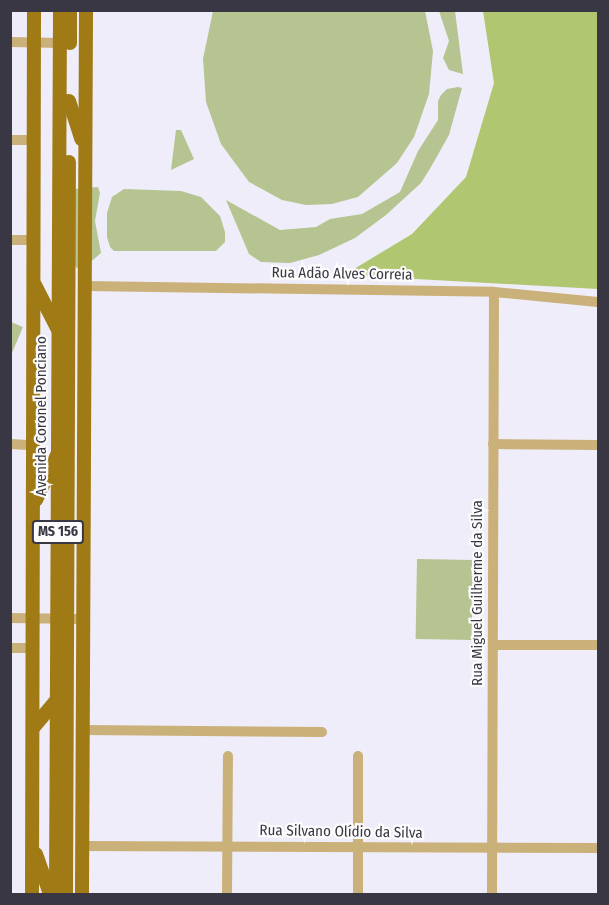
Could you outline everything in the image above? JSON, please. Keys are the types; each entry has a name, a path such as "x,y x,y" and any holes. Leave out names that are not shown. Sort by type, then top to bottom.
{"main road":[{"path":"32,894 34,10"},
{"name":"Avenida Coronel Ponciano","path":"56,894 57,699 62,655 58,453 60,10"},
{"path":"62,619 70,10"},
{"path":"82,894 86,10"},
{"path":"69,101 80,134 85,165"},
{"path":"33,280 59,332"},
{"path":"32,508 58,453"},
{"path":"62,655 66,754 66,894"},
{"path":"33,728 57,699"},
{"path":"66,754 82,827"},
{"path":"32,843 50,894"}],"street":[{"path":"10,42 61,43"},
{"path":"10,140 34,140"},
{"path":"10,240 34,240"},
{"name":"Rua Adão Alves Correia","path":"84,286 494,292 598,303"},
{"name":"Rua Miguel Guilherme da Silva","path":"492,894 494,292"},
{"path":"10,444 32,445"},
{"path":"493,444 598,445"},
{"path":"10,618 83,619"},
{"path":"493,645 598,645"},
{"path":"10,648 33,648"},
{"path":"83,730 322,732"},
{"path":"227,894 228,756"},
{"path":"357,756 358,894"},
{"name":"Rua Silvano Olídio da Silva","path":"82,846 598,849"}],"green space":[{"path":"213,11 425,11 433,51 429,94 414,137 397,163 358,197 332,204 306,205 282,200 249,182 221,144 206,102 203,59"},
{"path":"439,11 455,11 463,74 449,70 443,58 449,41"},
{"path":"483,11 598,11 598,289 344,275 412,234 466,177 494,83"},
{"path":"462,88 449,135 431,167 421,183 386,215 355,238 319,255 290,263 261,262 249,254 226,200 280,230 316,227 330,219 362,214 400,192 418,151 438,120 438,101 441,95 447,89"},
{"path":"176,130 181,130 194,159 171,170"},
{"path":"98,187 100,193 95,221 101,253 86,266 77,268 74,265 75,189"},
{"path":"124,189 181,191 201,197 220,216 225,232 225,242 216,251 114,251 107,237 107,213 112,197"},
{"path":"11,322 23,327 10,358 10,324"},
{"path":"417,559 473,560 472,640 416,639"}]}
